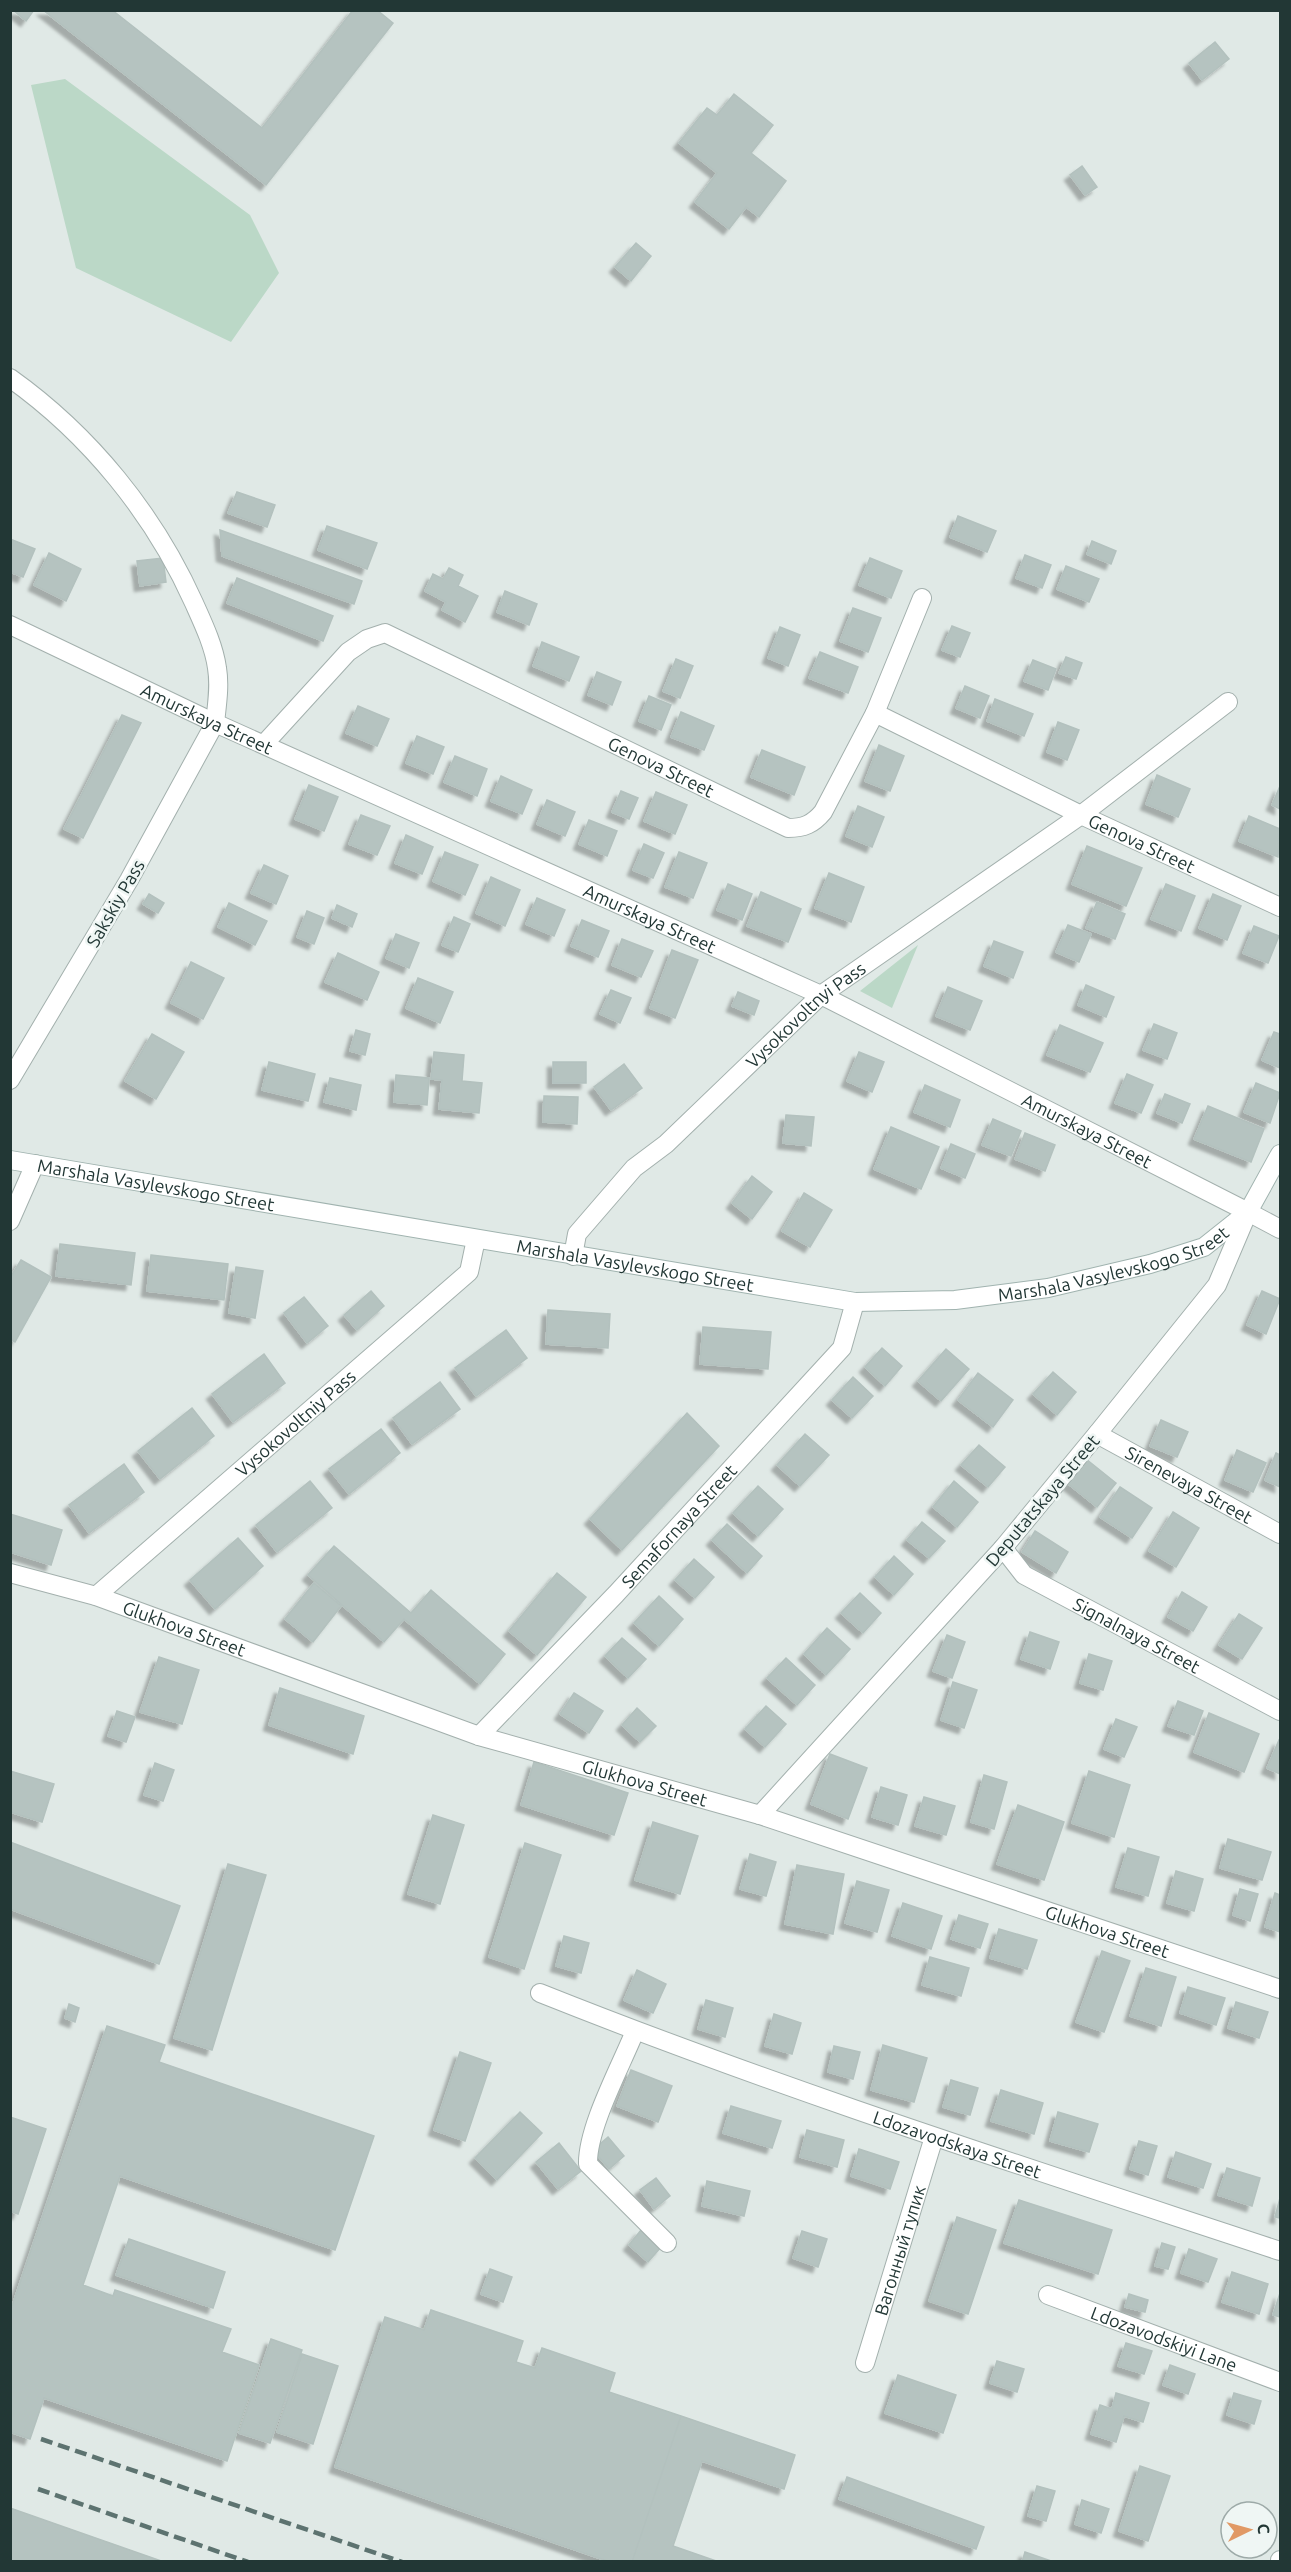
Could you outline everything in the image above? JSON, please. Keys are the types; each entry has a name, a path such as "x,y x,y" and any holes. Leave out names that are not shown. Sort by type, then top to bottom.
{"street":[{"path":"10,378 65,422 153,524 185,583 214,657 218,696 214,723"},
{"name":"Genova Street","path":"265,743 348,652 367,639 385,633 789,828 808,825 823,812 875,713 922,598"},
{"name":"Amurskaya Street","path":"10,625 214,723 265,743 820,995 1281,1229"},
{"name":"Vysokovoltnyi Pass","path":"573,1256 577,1234 634,1168 666,1144 820,995 1081,815 1228,702"},
{"name":"Genova Street","path":"875,713 1081,815 1281,907"},
{"name":"Sakskiy Pass","path":"10,1080 129,880 214,723"},
{"name":"Deputatskaya Street","path":"760,1815 1003,1548 1217,1285 1248,1212 1281,1154"},
{"name":"Marshala Vasylevskogo Street","path":"10,1160 855,1302 955,1300 1062,1286 1150,1264 1204,1247 1248,1212"},
{"path":"10,1221 35,1164"},
{"name":"Vysokovoltniy Pass","path":"96,1596 469,1272 476,1239"},
{"name":"Semafornaya Street","path":"479,1736 616,1594 842,1348 855,1302"},
{"name":"Sirenevaya Street","path":"1097,1434 1281,1534"},
{"name":"Signalnaya Street","path":"1003,1548 1024,1575 1281,1711"},
{"name":"Glukhova Street","path":"10,1573 96,1596 479,1736 760,1815 1281,1989"},
{"name":"Ldozavodskaya Street","path":"540,1993 635,2031 933,2137 1281,2251"},
{"path":"635,2031 594,2133 588,2152 588,2164 667,2243"},
{"name":"Вагонный тупик","path":"865,2362 933,2137"},
{"name":"Ldozavodskiyi Lane","path":"1048,2295 1281,2382"}],"green space":[{"path":"65,79 250,215 279,273 231,342 76,268 31,85"},
{"path":"918,945 892,1008 860,991"}],"building":[{"path":"13,10 34,10 26,21"},
{"path":"43,10 112,10 262,128 353,10 377,10 393,23 266,185"},
{"path":"1215,42 1229,59 1202,80 1189,63"},
{"path":"734,94 773,125 751,153 786,181 759,217 746,207 729,229 695,202 717,173 679,143 707,108 717,115"},
{"path":"1082,166 1097,187 1085,195 1070,175"},
{"path":"636,243 651,256 631,281 615,267"},
{"path":"237,492 275,505 267,527 228,513"},
{"path":"958,516 996,531 987,552 950,537"},
{"path":"327,526 377,543 367,569 318,550"},
{"path":"220,530 362,581 354,604 222,556"},
{"path":"10,539 35,549 23,577 10,572"},
{"path":"1092,541 1116,551 1111,564 1087,554"},
{"path":"49,553 81,569 66,601 34,585"},
{"path":"1025,555 1051,565 1042,588 1016,578"},
{"path":"163,558 166,582 140,586 137,561"},
{"path":"870,558 902,571 891,598 859,585"},
{"path":"1066,566 1099,579 1089,602 1057,589"},
{"path":"449,568 463,575 458,586 478,596 465,622 442,610 446,602 425,591 433,574 443,579"},
{"path":"237,578 333,616 323,641 227,603"},
{"path":"505,591 537,604 529,625 497,612"},
{"path":"853,608 881,618 868,652 840,641"},
{"path":"952,626 970,633 960,657 942,650"},
{"path":"780,627 800,635 788,666 768,658"},
{"path":"542,642 579,657 569,681 533,666"},
{"path":"820,652 858,667 848,693 809,678"},
{"path":"1066,657 1082,663 1076,679 1059,673"},
{"path":"676,659 693,666 680,698 663,691"},
{"path":"1033,660 1056,669 1048,690 1024,681"},
{"path":"597,672 621,682 612,705 588,695"},
{"path":"965,686 989,696 980,718 956,708"},
{"path":"649,696 671,705 661,730 639,721"},
{"path":"995,699 1033,714 1024,736 987,721"},
{"path":"358,706 389,719 377,746 346,733"},
{"path":"681,712 714,726 704,750 671,737"},
{"path":"122,715 141,723 83,838 64,829"},
{"path":"1058,722 1079,730 1067,760 1047,752"},
{"path":"417,736 444,747 433,774 406,763"},
{"path":"879,745 904,756 890,791 865,781"},
{"path":"762,750 805,767 794,795 751,777"},
{"path":"455,756 487,769 477,796 444,782"},
{"path":"1157,775 1190,789 1178,817 1146,804"},
{"path":"501,776 532,790 522,814 491,801"},
{"path":"309,785 338,797 324,831 295,819"},
{"path":"1280,786 1280,809 1272,805"},
{"path":"621,791 638,798 629,819 612,812"},
{"path":"656,792 687,805 675,834 644,821"},
{"path":"547,800 575,812 565,836 537,824"},
{"path":"858,806 884,817 872,847 846,836"},
{"path":"361,815 390,826 377,855 349,844"},
{"path":"1249,816 1280,829 1278,857 1239,841"},
{"path":"589,820 617,831 607,856 579,844"},
{"path":"406,835 433,847 422,874 395,863"},
{"path":"644,844 664,853 653,878 633,870"},
{"path":"1087,846 1142,868 1126,906 1072,884"},
{"path":"445,852 478,865 465,895 433,881"},
{"path":"679,852 707,863 693,898 665,887"},
{"path":"264,865 288,876 276,904 251,893"},
{"path":"829,873 864,887 851,922 815,908"},
{"path":"491,877 520,890 505,926 476,913"},
{"path":"728,884 752,894 742,920 717,910"},
{"path":"1166,884 1195,896 1181,931 1151,919"},
{"path":"761,892 801,909 788,942 747,926"},
{"path":"149,894 164,903 158,913 143,904"},
{"path":"1213,894 1241,906 1227,940 1199,928"},
{"path":"537,898 565,910 554,936 526,924"},
{"path":"1097,902 1125,914 1115,939 1086,928"},
{"path":"229,903 267,921 255,945 218,927"},
{"path":"337,905 357,914 352,927 332,918"},
{"path":"307,911 324,918 314,944 297,937"},
{"path":"454,917 470,924 458,952 442,945"},
{"path":"582,920 609,931 598,957 571,946"},
{"path":"1068,925 1091,934 1079,962 1056,952"},
{"path":"1254,926 1279,936 1268,963 1243,953"},
{"path":"396,934 419,943 409,968 386,958"},
{"path":"622,939 653,951 641,977 612,965"},
{"path":"994,941 1023,952 1013,978 984,966"},
{"path":"672,950 698,960 675,1018 650,1008"},
{"path":"338,953 379,972 367,1000 325,982"},
{"path":"191,962 224,978 203,1019 171,1003"},
{"path":"418,978 453,992 440,1023 406,1008"},
{"path":"1086,985 1114,997 1106,1017 1078,1005"},
{"path":"948,987 982,1001 970,1030 936,1016"},
{"path":"611,990 631,998 620,1023 600,1014"},
{"path":"738,992 759,1001 754,1015 732,1006"},
{"path":"1154,1024 1177,1033 1167,1059 1143,1050"},
{"path":"1060,1025 1103,1043 1090,1072 1047,1055"},
{"path":"356,1030 370,1034 365,1055 350,1051"},
{"path":"1274,1032 1280,1034 1280,1068 1262,1060"},
{"path":"152,1034 184,1052 156,1099 125,1081"},
{"path":"434,1052 464,1055 462,1081 482,1083 479,1113 439,1109 442,1080 431,1079"},
{"path":"859,1052 884,1062 872,1092 847,1081"},
{"path":"269,1062 315,1074 308,1101 262,1090"},
{"path":"553,1062 586,1062 586,1083 553,1083"},
{"path":"624,1064 642,1088 611,1110 594,1087"},
{"path":"1127,1074 1153,1085 1141,1113 1115,1103"},
{"path":"396,1075 429,1078 427,1105 394,1102"},
{"path":"330,1078 361,1085 356,1110 324,1102"},
{"path":"1256,1083 1280,1093 1270,1123 1244,1112"},
{"path":"925,1085 960,1100 950,1127 914,1112"},
{"path":"1165,1094 1190,1104 1182,1123 1157,1113"},
{"path":"544,1096 578,1097 577,1124 543,1122"},
{"path":"1208,1106 1264,1129 1251,1162 1194,1139"},
{"path":"786,1115 814,1117 811,1146 783,1143"},
{"path":"993,1119 1021,1131 1011,1156 982,1145"},
{"path":"891,1127 939,1147 921,1189 874,1169"},
{"path":"1025,1133 1055,1145 1045,1171 1015,1159"},
{"path":"951,1144 975,1154 965,1178 941,1168"},
{"path":"752,1176 772,1192 752,1219 732,1203"},
{"path":"804,1193 832,1210 810,1247 782,1231"},
{"path":"60,1244 135,1253 131,1285 56,1276"},
{"path":"151,1255 228,1264 224,1300 147,1291"},
{"path":"21,1260 51,1277 15,1342 10,1339 10,1278"},
{"path":"236,1267 263,1271 255,1318 229,1313"},
{"path":"371,1291 384,1306 357,1330 344,1315"},
{"path":"1262,1291 1280,1299 1266,1334 1247,1325"},
{"path":"304,1297 328,1326 307,1343 284,1313"},
{"path":"548,1310 610,1314 608,1348 546,1344"},
{"path":"703,1327 771,1332 768,1369 700,1364"},
{"path":"506,1330 527,1358 476,1396 455,1368"},
{"path":"882,1348 902,1366 885,1386 865,1367"},
{"path":"946,1349 969,1369 941,1401 918,1381"},
{"path":"264,1354 285,1383 233,1422 212,1394"},
{"path":"1053,1372 1076,1392 1057,1415 1033,1394"},
{"path":"978,1373 1013,1400 993,1427 958,1400"},
{"path":"853,1377 873,1396 852,1418 832,1400"},
{"path":"440,1382 460,1409 412,1444 393,1418"},
{"path":"192,1408 214,1436 160,1479 138,1451"},
{"path":"687,1413 719,1446 622,1550 590,1519"},
{"path":"1161,1420 1188,1432 1177,1457 1150,1446"},
{"path":"381,1429 400,1453 349,1494 329,1469"},
{"path":"805,1434 829,1455 800,1486 777,1465"},
{"path":"979,1445 1005,1467 988,1487 961,1465"},
{"path":"1237,1450 1266,1463 1253,1492 1225,1480"},
{"path":"1276,1453 1280,1455 1280,1487 1265,1480"},
{"path":"1086,1459 1116,1483 1097,1507 1067,1483"},
{"path":"124,1464 144,1492 89,1533 69,1505"},
{"path":"310,1481 332,1508 277,1552 256,1525"},
{"path":"954,1481 978,1502 957,1527 933,1507"},
{"path":"758,1486 783,1509 758,1536 733,1513"},
{"path":"1120,1487 1152,1508 1132,1538 1100,1517"},
{"path":"1173,1512 1199,1528 1176,1567 1149,1551"},
{"path":"10,1514 62,1530 51,1565 10,1552"},
{"path":"922,1522 945,1541 929,1558 907,1540"},
{"path":"727,1524 762,1556 747,1573 712,1540"},
{"path":"1035,1531 1068,1552 1056,1573 1022,1552"},
{"path":"238,1538 263,1566 215,1609 190,1580"},
{"path":"334,1546 411,1613 431,1590 505,1654 480,1684 404,1619 384,1642 308,1575"},
{"path":"894,1556 913,1574 894,1595 875,1577"},
{"path":"694,1559 714,1577 695,1598 675,1580"},
{"path":"557,1573 586,1597 537,1655 509,1631"},
{"path":"314,1583 341,1606 313,1642 285,1619"},
{"path":"1182,1592 1207,1607 1193,1631 1168,1617"},
{"path":"860,1593 881,1613 863,1633 841,1613"},
{"path":"659,1596 683,1619 659,1646 634,1623"},
{"path":"1239,1614 1262,1628 1242,1659 1219,1645"},
{"path":"827,1628 850,1649 826,1675 804,1654"},
{"path":"1030,1632 1059,1642 1050,1669 1021,1659"},
{"path":"947,1635 965,1642 952,1678 933,1671"},
{"path":"622,1638 646,1659 628,1678 605,1656"},
{"path":"1089,1654 1112,1661 1103,1690 1080,1683"},
{"path":"159,1657 199,1670 182,1724 140,1712"},
{"path":"786,1658 815,1685 797,1705 767,1678"},
{"path":"953,1682 977,1690 964,1728 941,1720"},
{"path":"280,1688 364,1716 353,1754 269,1725"},
{"path":"574,1693 603,1711 589,1733 560,1714"},
{"path":"1178,1701 1203,1711 1194,1735 1168,1726"},
{"path":"766,1706 786,1724 765,1747 745,1729"},
{"path":"637,1708 656,1726 640,1742 622,1725"},
{"path":"117,1711 135,1717 126,1742 108,1736"},
{"path":"1209,1713 1259,1734 1244,1772 1194,1752"},
{"path":"1116,1719 1137,1727 1124,1757 1104,1749"},
{"path":"1280,1741 1280,1774 1267,1768"},
{"path":"830,1754 867,1768 848,1819 811,1804"},
{"path":"534,1762 628,1793 614,1835 521,1805"},
{"path":"155,1763 174,1770 163,1801 144,1795"},
{"path":"10,1771 54,1784 42,1822 10,1812"},
{"path":"1089,1771 1130,1785 1114,1837 1072,1823"},
{"path":"984,1775 1007,1782 994,1829 971,1822"},
{"path":"881,1787 907,1795 898,1825 872,1817"},
{"path":"924,1797 955,1806 946,1835 915,1826"},
{"path":"1018,1805 1064,1822 1044,1880 997,1864"},
{"path":"433,1815 464,1825 440,1904 408,1894"},
{"path":"653,1822 698,1836 680,1894 635,1880"},
{"path":"1228,1839 1271,1852 1262,1880 1220,1868"},
{"path":"10,1842 180,1906 159,1964 10,1909"},
{"path":"525,1843 561,1855 524,1969 489,1957"},
{"path":"1128,1848 1159,1857 1148,1896 1116,1887"},
{"path":"750,1854 776,1862 766,1896 740,1889"},
{"path":"228,1864 266,1875 212,2050 174,2038"},
{"path":"797,1865 844,1874 833,1934 785,1924"},
{"path":"1176,1871 1203,1879 1194,1911 1167,1903"},
{"path":"857,1881 889,1890 877,1932 845,1923"},
{"path":"1240,1889 1258,1894 1250,1921 1233,1915"},
{"path":"1275,1893 1280,1895 1280,1932 1265,1927"},
{"path":"903,1903 942,1916 931,1949 892,1936"},
{"path":"959,1915 988,1924 980,1948 951,1939"},
{"path":"999,1929 1037,1940 1027,1969 990,1958"},
{"path":"564,1936 589,1943 581,1973 556,1966"},
{"path":"1102,1951 1130,1961 1104,2032 1076,2022"},
{"path":"930,1957 969,1968 961,1996 922,1985"},
{"path":"1146,1968 1176,1977 1161,2026 1130,2016"},
{"path":"637,1970 666,1984 653,2013 624,2000"},
{"path":"1188,1987 1225,1998 1216,2025 1180,2013"},
{"path":"706,2000 733,2008 725,2037 698,2029"},
{"path":"1236,2002 1268,2012 1259,2038 1228,2028"},
{"path":"69,2004 79,2008 75,2022 65,2018"},
{"path":"774,2014 801,2023 792,2054 765,2046"},
{"path":"107,2026 165,2045 159,2062 374,2136 335,2250 120,2176 83,2285 113,2296 115,2290 231,2329 222,2352 259,2365 227,2461 44,2398 30,2439 10,2432 10,2312"},
{"path":"883,2045 927,2058 914,2102 871,2090"},
{"path":"834,2046 860,2052 853,2079 828,2072"},
{"path":"460,2052 491,2063 465,2141 434,2130"},
{"path":"631,2070 672,2086 658,2122 617,2106"},
{"path":"951,2080 978,2088 970,2115 943,2107"},
{"path":"1001,2090 1043,2103 1034,2134 991,2121"},
{"path":"731,2106 781,2121 772,2148 723,2133"},
{"path":"520,2112 542,2133 497,2180 475,2158"},
{"path":"1058,2112 1098,2124 1089,2152 1050,2141"},
{"path":"10,2117 46,2129 18,2214 10,2211"},
{"path":"807,2130 844,2140 837,2167 800,2157"},
{"path":"608,2137 624,2156 609,2169 593,2150"},
{"path":"1139,2141 1157,2146 1148,2175 1130,2169"},
{"path":"559,2143 581,2171 558,2189 536,2162"},
{"path":"859,2149 899,2162 890,2189 851,2176"},
{"path":"1176,2152 1211,2164 1203,2188 1168,2177"},
{"path":"1227,2168 1260,2178 1252,2206 1218,2195"},
{"path":"656,2178 670,2196 654,2209 640,2190"},
{"path":"707,2181 750,2191 744,2216 702,2206"},
{"path":"1280,2198 1280,2218 1275,2217"},
{"path":"1019,2200 1112,2230 1098,2274 1004,2243"},
{"path":"957,2217 996,2230 968,2314 929,2301"},
{"path":"641,2230 661,2247 648,2262 629,2245"},
{"path":"802,2231 827,2239 818,2267 793,2258"},
{"path":"129,2239 225,2272 213,2308 116,2275"},
{"path":"1162,2243 1175,2247 1168,2269 1155,2266"},
{"path":"1189,2249 1217,2259 1208,2282 1181,2273"},
{"path":"490,2269 512,2277 503,2302 481,2294"},
{"path":"1232,2272 1268,2284 1259,2314 1222,2302"},
{"path":"1280,2293 1280,2317 1273,2315"},
{"path":"1129,2294 1148,2300 1145,2312 1125,2307"},
{"path":"431,2310 523,2341 516,2362 535,2368 542,2348 615,2373 609,2392 681,2416 632,2562 610,2562 335,2467 385,2317 424,2330"},
{"path":"271,2339 302,2350 270,2443 239,2433"},
{"path":"1126,2343 1152,2351 1144,2374 1118,2366"},
{"path":"302,2354 338,2366 313,2444 277,2432"},
{"path":"997,2361 1024,2369 1017,2392 990,2383"},
{"path":"1170,2365 1195,2374 1188,2394 1163,2385"},
{"path":"898,2375 956,2395 943,2433 885,2413"},
{"path":"1116,2393 1149,2403 1143,2422 1124,2416 1116,2442 1091,2434 1100,2405 1112,2409"},
{"path":"1234,2393 1261,2401 1254,2424 1227,2415"},
{"path":"681,2416 795,2455 784,2489 702,2461 673,2546 719,2562 632,2562"},
{"path":"1140,2466 1170,2476 1148,2541 1119,2531"},
{"path":"847,2477 984,2527 976,2549 839,2499"},
{"path":"1037,2486 1055,2491 1046,2521 1028,2516"},
{"path":"1082,2500 1109,2509 1101,2533 1075,2524"},
{"path":"10,2508 164,2562 10,2562"},
{"path":"1025,2552 1054,2562 1022,2562"}],"railway":[{"path":"41,2439 402,2562"},
{"path":"38,2489 248,2562"}]}
